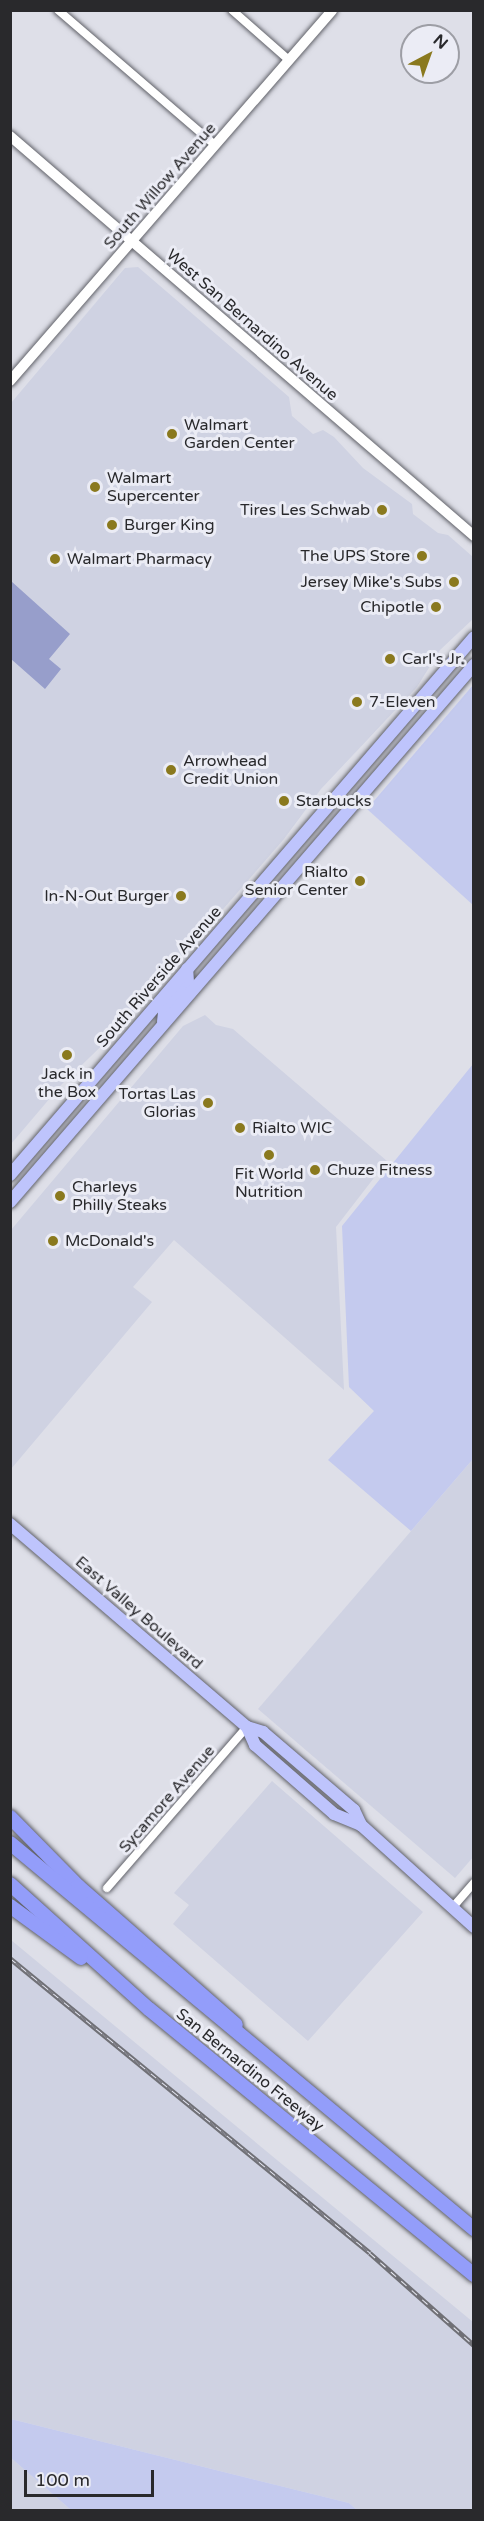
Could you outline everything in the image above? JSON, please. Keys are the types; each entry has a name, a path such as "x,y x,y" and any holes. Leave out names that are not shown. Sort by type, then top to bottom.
{"highway":[{"path":"10,1816 78,1886 211,2000 278,2070"},
{"name":"San Bernardino Freeway","path":"10,1843 278,2070 474,2229"},
{"name":"San Bernardino Freeway","path":"10,1884 117,1982 474,2275"},
{"path":"10,1906 43,1933 117,1982"}],"main road":[{"name":"South Willow Avenue","path":"10,381 332,10"},
{"name":"West San Bernardino Avenue","path":"10,136 474,536"},
{"name":"South Riverside Avenue","path":"10,1175 474,637"},
{"name":"South Riverside Avenue","path":"10,1202 474,665"},
{"path":"163,1026 164,1012 188,982 187,969"},
{"name":"East Valley Boulevard","path":"10,1524 247,1727 255,1745 326,1807 346,1821 361,1825 474,1927"}],"street":[{"path":"58,10 215,144"},
{"path":"232,10 289,60"},
{"name":"Sycamore Avenue","path":"107,1888 247,1727"},
{"path":"452,1908 474,1883"}],"shaded area":[{"path":"138,267 289,397 292,416 313,434 323,430 334,437 363,468 412,504 413,514 438,533 448,535 473,557 473,619 440,650 417,687 321,789 284,839 117,1031 62,1084 11,1144 11,403 125,268"},
{"path":"11,581 70,634 49,659 61,669 45,689 11,659"},
{"path":"473,685 474,905 367,809"},
{"path":"205,1015 216,1025 233,1029 387,1161 336,1227 344,1390 174,1240 133,1287 152,1302 11,1469 11,1230 183,1026"},
{"path":"473,1064 473,1459 411,1531 328,1460 374,1411 349,1387 342,1226"},
{"path":"473,1459 474,1856 455,1878 258,1709"},
{"path":"272,1781 423,1912 308,2041 173,1924 189,1905 174,1893"},
{"path":"11,1940 473,2322 473,2510 357,2510 349,2503 11,2419"},
{"path":"11,2419 349,2503 357,2510 71,2510 11,2458"},
{"path":"11,2458 71,2510 11,2510"}],"railway":[{"path":"10,1958 370,2253 474,2345"}],"place":[{"name":"Walmart Garden Center","path":"172,434"},
{"name":"Walmart Supercenter","path":"95,487"},
{"name":"Tires Les Schwab","path":"382,510"},
{"name":"Burger King","path":"112,525"},
{"name":"The UPS Store","path":"422,556"},
{"name":"Walmart Pharmacy","path":"55,559"},
{"name":"Jersey Mike's Subs","path":"454,582"},
{"name":"Chipotle","path":"436,607"},
{"name":"Carl's Jr.","path":"390,659"},
{"name":"7-Eleven","path":"357,702"},
{"name":"Arrowhead Credit Union","path":"171,770"},
{"name":"Starbucks","path":"284,801"},
{"name":"Rialto Senior Center","path":"360,881"},
{"name":"In-N-Out Burger","path":"181,896"},
{"name":"Jack in the Box","path":"67,1055"},
{"name":"Tortas Las Glorias","path":"208,1103"},
{"name":"Rialto WIC","path":"240,1128"},
{"name":"Fit World Nutrition","path":"269,1155"},
{"name":"Chuze Fitness","path":"315,1170"},
{"name":"Charleys Philly Steaks","path":"60,1196"},
{"name":"McDonald's","path":"53,1241"}]}
